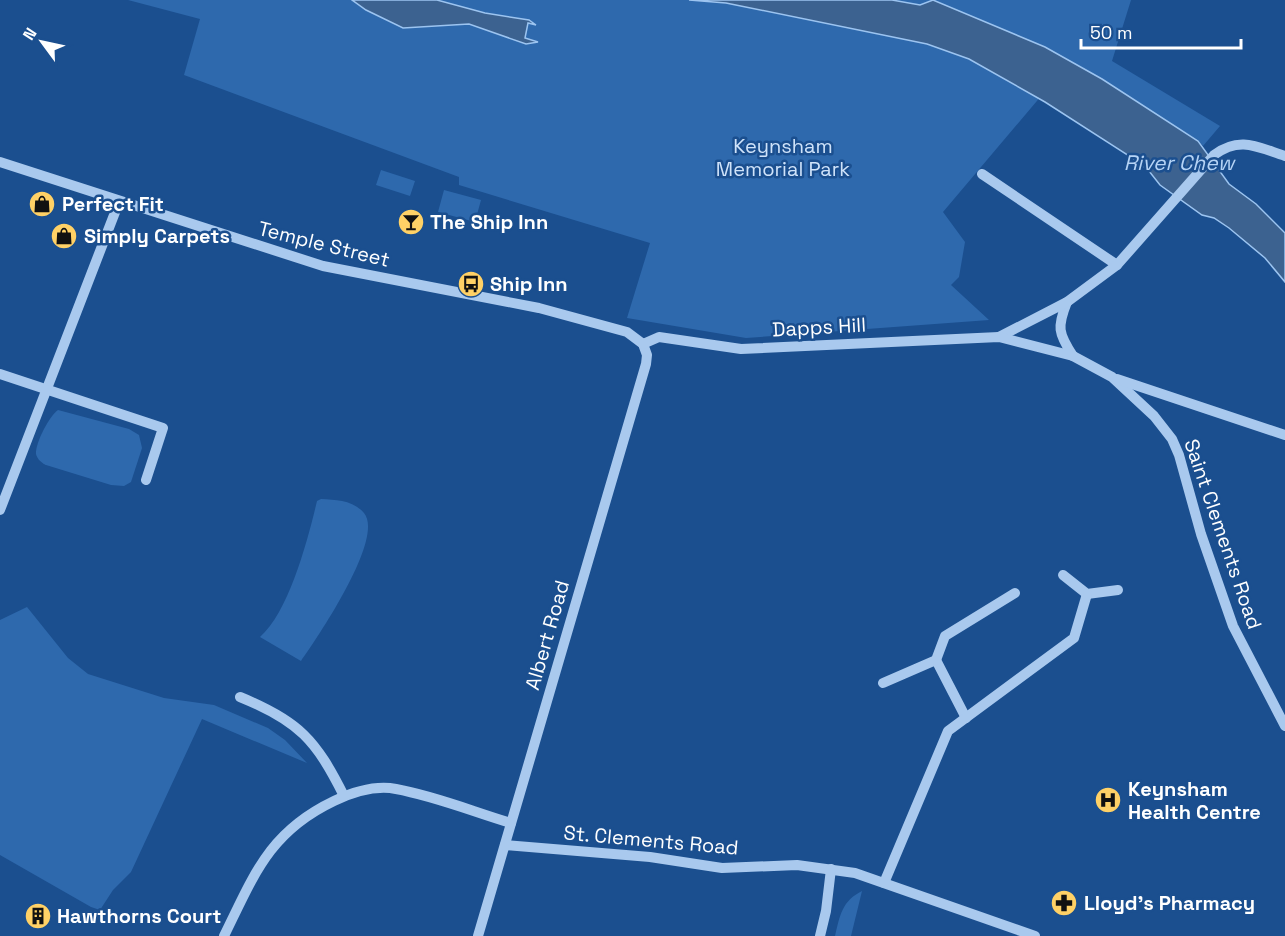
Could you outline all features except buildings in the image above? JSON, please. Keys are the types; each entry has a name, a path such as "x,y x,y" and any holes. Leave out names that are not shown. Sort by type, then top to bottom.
{"street":[{"name":"Dapps Hill","path":"999,337 1067,302 1117,265 1214,155 1226,146 1240,143 1285,156"},
{"name":"Temple Street","path":"0,162 324,266 539,308 627,332 643,344"},
{"path":"982,174 1117,265"},
{"path":"0,510 119,202"},
{"path":"1067,302 1060,320 1061,338 1073,356"},
{"name":"Dapps Hill","path":"643,344 660,337 741,349 999,337 1073,356"},
{"name":"Albert Road","path":"478,936 646,364 647,355 643,344"},
{"name":"Saint Clements Road","path":"1073,356 1112,376 1154,416 1172,439 1179,454 1201,534 1233,626 1285,726"},
{"path":"0,374 163,428 146,480"},
{"path":"1112,376 1285,435"},
{"path":"1063,575 1087,594 1118,590"},
{"path":"883,683 936,660 945,636 1015,593"},
{"path":"884,883 948,731 1074,638 1087,594"},
{"path":"936,660 966,718"},
{"path":"240,697 270,709 311,741 325,757 344,796"},
{"path":"224,936 258,868 278,839 312,811 344,796 365,789 395,788 511,823"},
{"name":"St. Clements Road","path":"505,845 650,856 722,868 797,865 831,869 884,883 1035,936"},
{"path":"820,936 831,869"}],"green space":[{"name":"Keynsham Memorial Park","path":"128,0 1131,0 1112,61 1220,126 1203,146 1198,140 1069,63 943,212 965,242 959,277 951,285 989,320 746,338 627,318 650,243 459,185 459,177 184,75 200,19"},
{"path":"381,170 415,181 410,196 376,185"},
{"path":"444,190 481,200 475,222 438,212"},
{"path":"58,410 129,429 139,435 142,448 131,482 124,486 111,485 46,465 40,461 37,458 36,449 40,437 47,423"},
{"path":"321,499 355,505 364,513 368,526 358,564 347,587 301,661 260,637 280,611 288,593 303,554 317,501"},
{"path":"27,607 68,658 88,674 164,698 214,705 268,728 285,740 307,763 202,719 131,872 113,890 100,910 91,907 0,855 0,620"},
{"path":"862,891 851,936 835,936 840,915 846,904"}],"water":[{"path":"352,0 437,0 485,13 529,20 536,25 528,23 525,38 538,42 526,44 469,24 403,28 366,10"},
{"name":"River Chew","path":"689,0 892,0 920,5 933,0 1045,47 1102,79 1198,141 1229,184 1256,204 1285,233 1285,282 1265,258 1229,228 1214,218 1202,215 1160,185 1149,171 1134,159 1045,102 969,59 927,44 726,3"}],"place":[{"name":"Perfect Fit","path":"42,204"},
{"name":"The Ship Inn","path":"411,222"},
{"name":"Simply Carpets","path":"64,236"},
{"name":"Ship Inn","path":"471,284"},
{"name":"Keynsham Health Centre","path":"1108,800"},
{"name":"Lloyd's Pharmacy","path":"1064,903"},
{"name":"Hawthorns Court","path":"38,916"}]}
